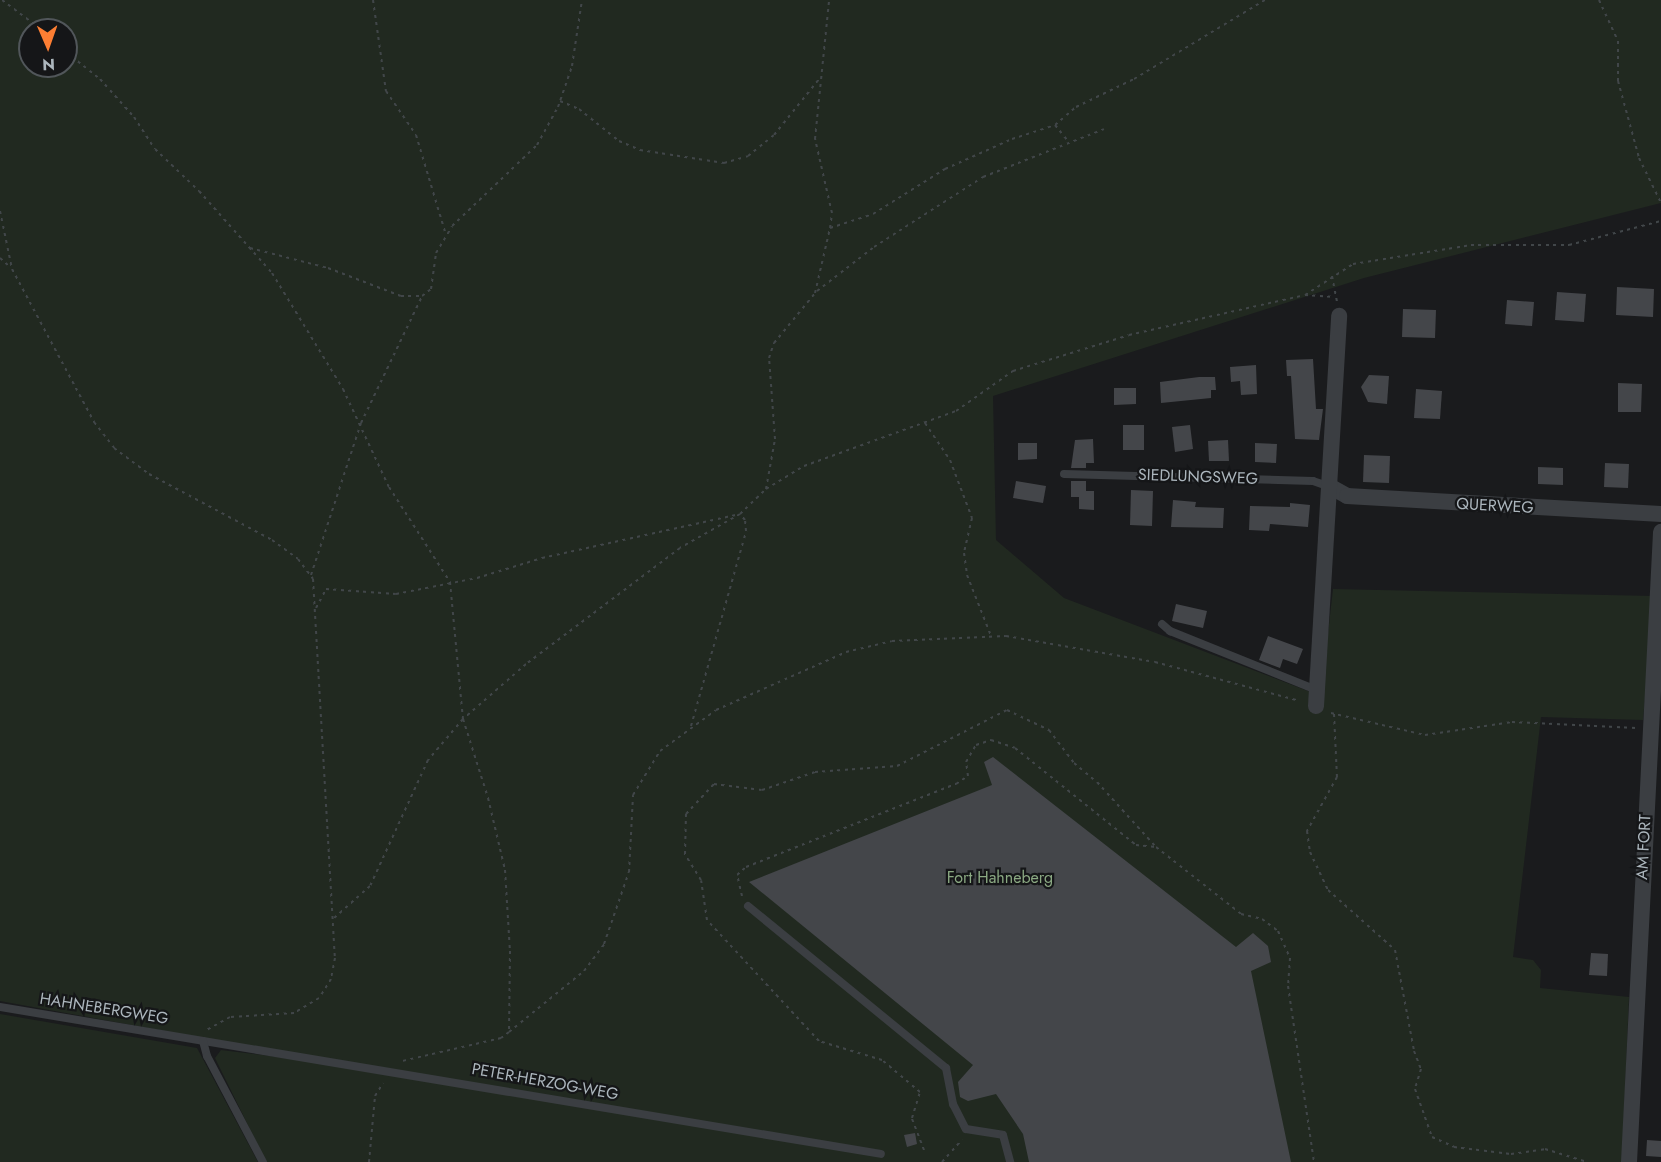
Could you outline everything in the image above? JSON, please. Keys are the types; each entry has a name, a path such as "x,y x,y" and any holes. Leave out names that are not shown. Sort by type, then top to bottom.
{"street":[{"path":"1316,698 1331,487 1339,316"},
{"name":"QUERWEG","path":"1331,487 1347,496 1661,514"},
{"name":"AM FORT","path":"1629,1162 1649,729 1661,532"}],"lane":[{"name":"SIEDLUNGSWEG","path":"1064,474 1313,481 1331,487"},
{"path":"1162,624 1170,631 1316,698"},
{"path":"748,906 946,1068 953,1104 966,1129 1003,1134 1010,1162"},
{"name":"HAHNEBERGWEG","path":"0,1007 204,1041"},
{"path":"204,1041 207,1056 263,1162"},
{"name":"PETER-HERZOG-WEG","path":"204,1041 881,1154"}],"path":[{"path":"2,0 26,18"},
{"path":"373,0 386,91 416,135 446,235"},
{"path":"310,576 361,423 422,296 431,289 436,253 446,235 537,145 560,101 572,66 582,0"},
{"path":"815,293 832,213 815,139 829,0"},
{"path":"830,228 873,214 945,169 1055,125 1076,107 1134,79 1265,0"},
{"path":"1599,0 1618,41 1618,81 1640,158 1661,203"},
{"path":"78,62 100,79 134,117 155,149 250,248 278,283 361,423 389,487 450,582 463,719 488,798 505,870 510,951 508,1032"},
{"path":"560,101 579,109 619,141 640,150 724,163 748,156 774,135 820,78"},
{"path":"1055,125 1068,142"},
{"path":"766,489 775,439 769,358 774,343 815,293 874,247 983,177 1104,129"},
{"path":"0,211 12,269 94,422 114,448 149,474 272,540 298,559 310,576 316,608 333,919 335,958 331,979 319,998 294,1013 218,1021 207,1029 204,1041"},
{"path":"1305,295 1353,264 1471,245 1569,245 1661,221"},
{"path":"250,248 328,268 401,296 422,296"},
{"path":"0,258 12,269"},
{"path":"333,919 370,886 428,760 463,719 526,664 671,555 740,514 766,489 804,466 956,411 1013,371 1129,335 1305,295 1337,297 1332,276"},
{"path":"924,423 950,460 972,518 964,553 967,575 991,636"},
{"path":"316,608 327,589 396,594 740,514"},
{"path":"691,726 746,531 746,520 740,514"},
{"path":"369,1162 375,1096 390,1072 411,1057 501,1038 584,971 604,944 629,872 633,795 660,751 691,726 741,697 846,652 892,641 991,636 1155,662 1316,698 1334,714 1425,735 1512,722 1649,729"},
{"path":"924,1150 912,1118 920,1092 882,1060 819,1041 707,920 702,880 685,854 686,814 714,784 762,790 815,772 897,766 1007,710 1049,730 1074,763 1097,782 1156,847 1241,914 1262,920 1278,931 1290,958 1288,986 1314,1162"},
{"path":"1334,714 1337,777 1307,831 1310,852 1328,890 1395,950 1414,1051 1421,1069 1415,1089 1432,1137 1454,1147 1511,1154 1545,1149 1587,1162"},
{"path":"748,906 738,890 737,875 746,867 956,784 968,776 966,762 975,745 991,740 1015,748 1136,845 1156,847"},
{"path":"942,1162 960,1147 966,1129"}],"green space":[{"path":"0,0 1661,0 1661,203 1364,278 993,396 996,540 1064,598 1321,696 1333,589 1654,596 1643,720 1541,717 1513,957 1533,960 1541,970 1540,988 1629,997 1622,1162 266,1162 215,1058 221,1050 362,1067 0,1001"},
{"path":"0,1014 197,1048 258,1162 0,1162"}],"building":[{"path":"1617,287 1654,289 1653,317 1616,315"},
{"path":"1557,292 1586,294 1584,322 1555,320"},
{"path":"1507,300 1534,302 1532,326 1505,324"},
{"path":"1403,309 1436,310 1435,338 1402,337"},
{"path":"1313,359 1316,409 1323,409 1319,440 1295,439 1291,376 1287,376 1286,360"},
{"path":"1256,365 1257,394 1241,395 1240,381 1231,382 1230,367"},
{"path":"1369,375 1389,376 1387,404 1368,402 1361,387"},
{"path":"1215,377 1216,390 1211,390 1211,398 1161,403 1160,382"},
{"path":"1618,383 1642,384 1641,412 1618,412"},
{"path":"1114,388 1136,388 1136,404 1114,405"},
{"path":"1416,389 1442,391 1440,419 1414,418"},
{"path":"1123,425 1144,425 1144,450 1123,450"},
{"path":"1190,425 1193,449 1175,452 1172,427"},
{"path":"1093,439 1094,463 1086,463 1086,468 1071,468 1075,440"},
{"path":"1228,440 1229,461 1209,461 1208,441"},
{"path":"1018,443 1037,443 1037,459 1018,460"},
{"path":"1255,443 1277,444 1276,463 1255,462"},
{"path":"1364,455 1390,456 1389,483 1363,482"},
{"path":"1605,463 1629,464 1628,488 1604,487"},
{"path":"1538,467 1563,468 1563,485 1538,484"},
{"path":"1016,481 1046,486 1043,503 1013,498"},
{"path":"1071,481 1086,481 1086,491 1094,491 1094,510 1079,509 1079,497 1071,497"},
{"path":"1131,490 1153,491 1152,526 1130,525"},
{"path":"1173,500 1196,502 1195,507 1224,508 1223,528 1171,527"},
{"path":"1290,503 1310,505 1308,527 1270,524 1269,531 1249,530 1250,506 1290,507"},
{"path":"1176,604 1207,611 1203,628 1172,621"},
{"path":"1268,636 1303,649 1297,664 1283,659 1280,668 1259,660"},
{"name":"Fort Hahneberg","path":"993,757 1236,947 1253,933 1268,946 1271,962 1251,971 1291,1162 1029,1162 1023,1134 996,1094 968,1101 960,1097 958,1082 973,1065 749,882 992,785 984,762"},
{"path":"1591,953 1608,954 1607,976 1589,975"},
{"path":"915,1133 917,1144 907,1147 904,1135"},
{"path":"1647,1140 1661,1141 1661,1157 1646,1156"}]}
